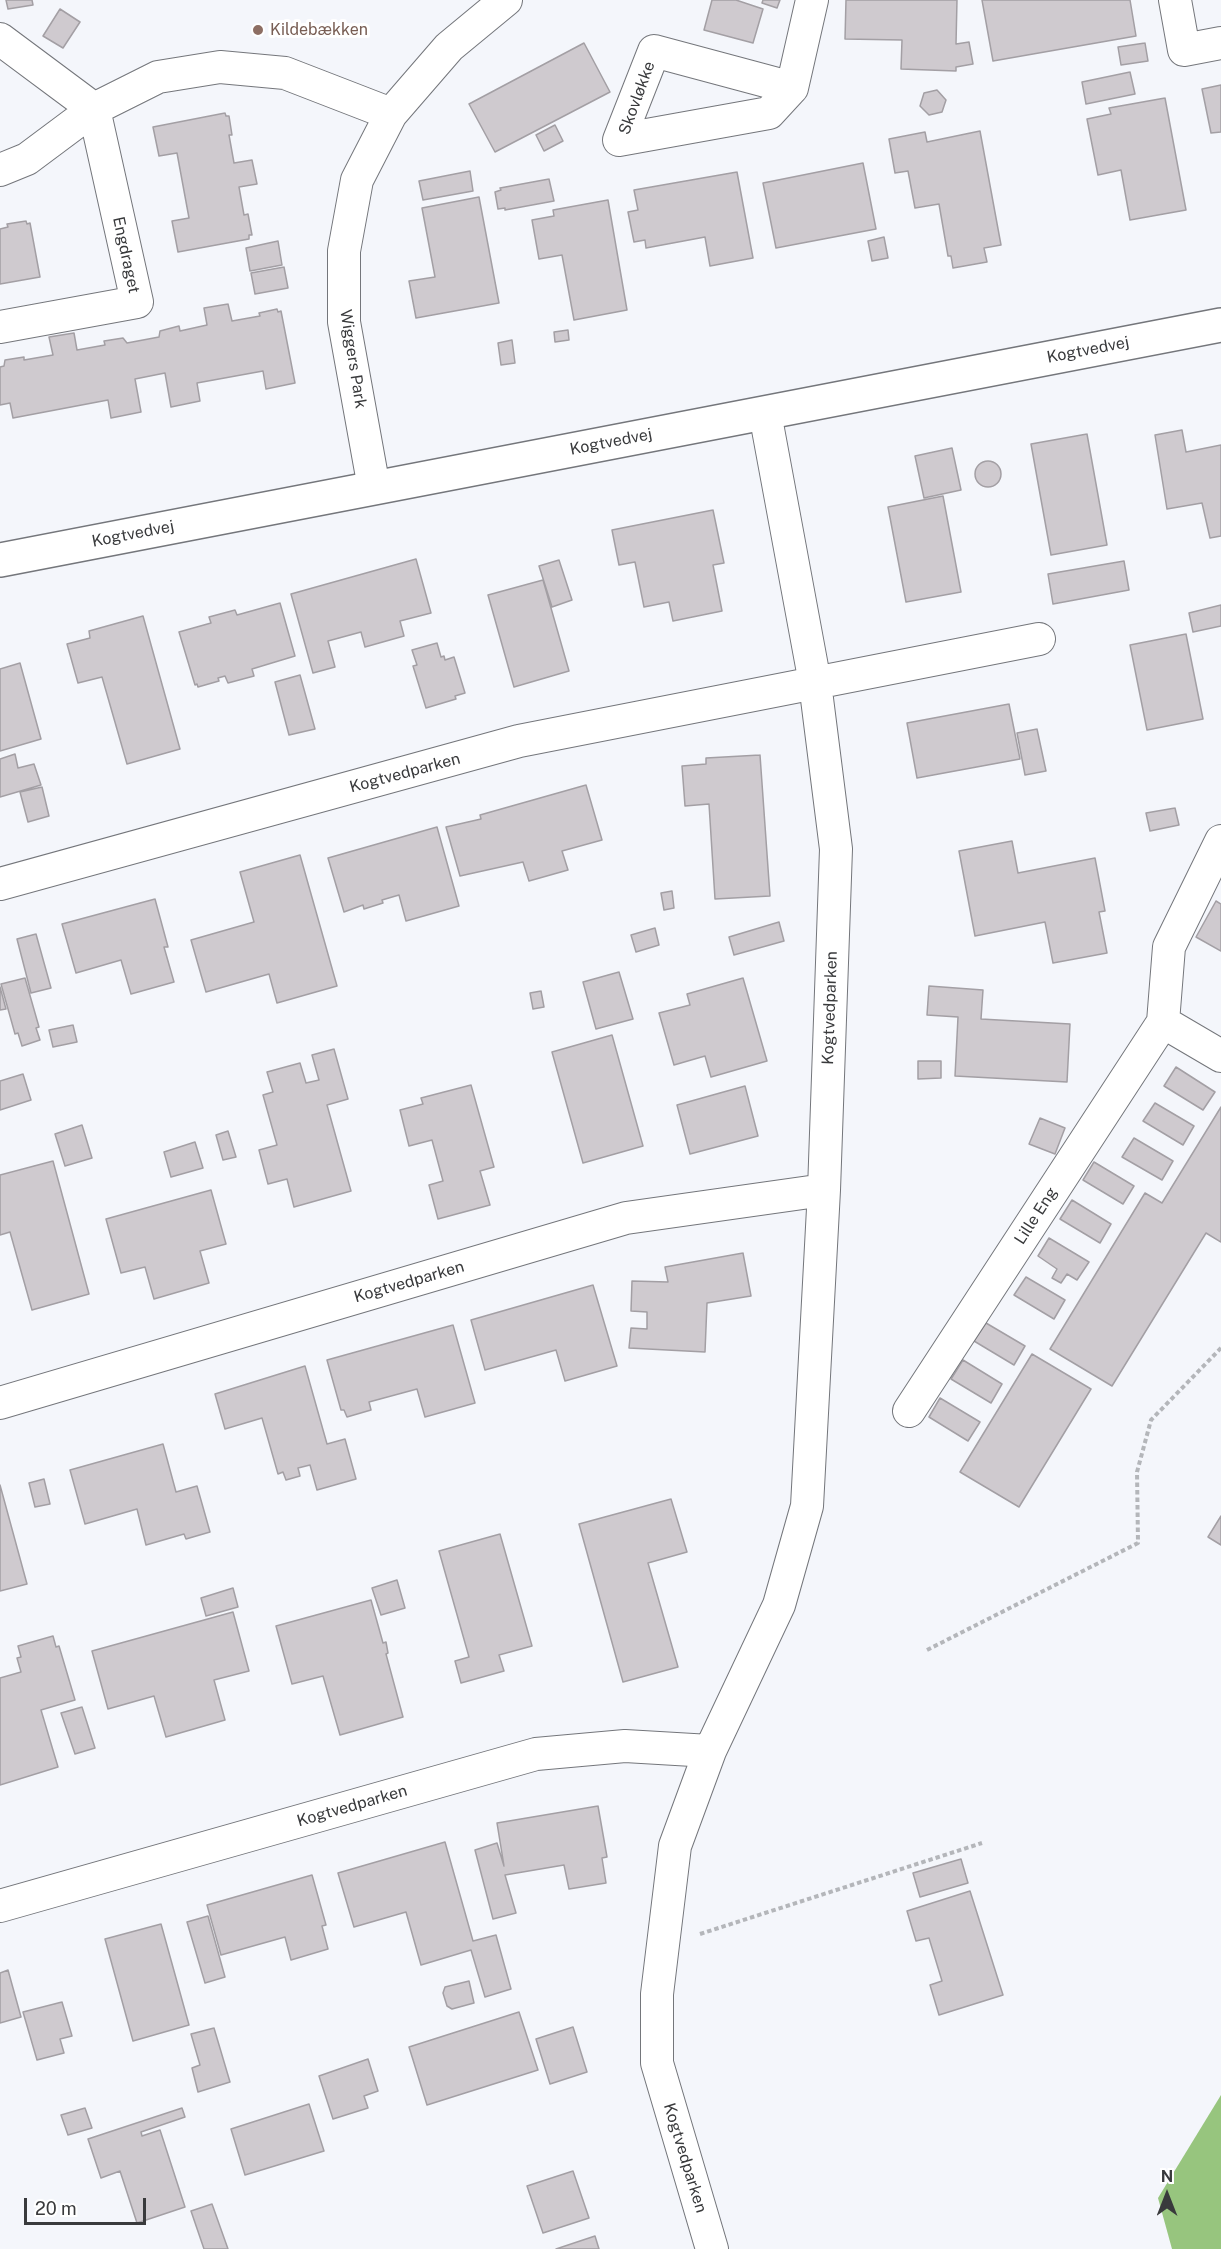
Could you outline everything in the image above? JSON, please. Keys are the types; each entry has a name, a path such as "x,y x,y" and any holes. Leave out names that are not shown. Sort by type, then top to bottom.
{"street":[{"name":"Wiggers Park","path":"374,488 344,322 344,251 357,180 391,114 449,47 506,0"},
{"name":"Skovløkke","path":"792,88 654,51 619,140 769,113 792,88 812,0"},
{"path":"1175,0 1184,50 1221,43"},
{"path":"0,39 94,108"},
{"path":"0,170 27,159 94,108 158,77 220,67 285,73 391,114"},
{"name":"Engdraget","path":"0,327 137,302 94,108"},
{"name":"Kogtvedvej","path":"0,560 1221,325"},
{"name":"Kogtvedparken","path":"712,2249 657,2063 657,1994 675,1846 710,1751 779,1605 807,1506 824,1190 836,849 815,683 765,413"},
{"name":"Kogtvedparken","path":"0,884 519,741 1039,639"},
{"name":"Lille Eng","path":"909,1411 1163,1022 1169,947 1221,841"},
{"path":"1163,1022 1221,1056"},
{"name":"Kogtvedparken","path":"0,1403 626,1218 824,1190"},
{"name":"Kogtvedparken","path":"0,1906 536,1754 625,1746 710,1751"}],"path":[{"path":"927,1650 1138,1542 1137,1472 1151,1420 1221,1347"},
{"path":"662,1943 675,1943 982,1843"}],"green space":[{"path":"1221,2095 1221,2249 1172,2249 1158,2198"}],"building":[{"path":"6,0 32,0 33,5 8,9"},
{"path":"712,0 736,0 763,9 753,43 704,30"},
{"path":"763,0 780,0 777,8 762,3"},
{"path":"846,0 957,0 956,44 969,42 973,64 956,67 956,71 901,69 902,40 845,39"},
{"path":"982,0 1130,0 1136,36 993,61"},
{"path":"60,9 80,22 63,48 43,36"},
{"path":"584,43 610,92 495,152 469,104"},
{"path":"1145,43 1148,61 1121,65 1118,47"},
{"path":"1130,72 1135,94 1086,104 1082,82"},
{"path":"1221,85 1221,132 1211,133 1202,89"},
{"path":"937,90 946,100 942,112 929,115 920,106 924,93"},
{"path":"1165,98 1186,210 1130,220 1121,170 1098,175 1087,119 1111,114 1109,108"},
{"path":"225,113 229,116 232,135 229,135 234,163 252,160 257,184 239,187 244,215 248,214 252,235 249,235 249,239 178,252 172,221 189,218 177,153 159,156 153,127"},
{"path":"555,125 563,141 544,151 536,135"},
{"path":"980,131 1001,245 984,248 987,262 953,268 951,256 948,256 939,204 915,208 908,171 895,173 889,139 925,132 927,142"},
{"path":"863,163 876,229 776,248 763,183"},
{"path":"470,171 473,191 423,200 419,181"},
{"path":"737,172 753,258 710,266 705,237 646,248 645,240 634,242 628,212 638,210 634,190"},
{"path":"549,179 554,201 505,210 505,208 498,209 495,192 501,190 500,188"},
{"path":"479,197 499,303 416,318 409,281 435,277 422,208"},
{"path":"608,200 627,310 574,320 562,255 539,259 532,220 554,216 553,210"},
{"path":"26,221 27,224 30,223 40,277 0,284 0,229 8,227 7,224"},
{"path":"884,237 888,258 872,261 868,241"},
{"path":"278,241 282,265 250,271 246,248"},
{"path":"284,267 288,288 255,294 251,273"},
{"path":"228,304 232,321 260,316 259,313 277,309 278,312 281,311 295,383 266,389 263,371 197,383 200,401 171,407 165,373 135,379 141,412 111,418 108,400 13,418 10,403 0,405 0,367 4,366 5,360 24,357 24,360 53,355 49,337 74,333 77,350 105,345 104,341 123,338 127,343 159,337 160,331 179,326 180,331 207,325 204,308"},
{"path":"568,330 569,340 555,342 554,332"},
{"path":"512,340 515,363 501,365 498,343"},
{"path":"1182,430 1186,452 1221,445 1221,536 1210,538 1202,503 1167,509 1155,435"},
{"path":"1087,434 1107,545 1051,555 1031,444"},
{"path":"952,448 961,490 924,498 915,456"},
{"path":"988,461 997,465 1001,474 997,483 988,487 979,483 975,474 979,465"},
{"path":"943,496 961,592 906,602 888,507"},
{"path":"713,510 724,563 713,565 722,611 673,621 669,602 644,607 635,562 619,565 612,530"},
{"path":"416,559 431,613 400,621 404,636 365,647 361,632 328,641 335,667 313,673 291,594"},
{"path":"559,560 572,600 552,607 539,566"},
{"path":"1124,561 1129,590 1053,604 1048,574"},
{"path":"543,580 569,671 514,687 488,595"},
{"path":"280,603 295,656 252,669 254,676 228,683 225,676 218,678 219,681 198,687 197,684 195,685 179,632 211,623 209,617 235,610 237,615"},
{"path":"1221,605 1221,626 1193,632 1189,613"},
{"path":"143,616 180,749 127,764 102,677 78,683 67,644 90,638 89,631"},
{"path":"1186,634 1203,719 1147,730 1130,645"},
{"path":"437,643 441,657 444,656 445,660 454,657 465,693 455,696 456,699 426,708 413,666 417,665 412,650"},
{"path":"20,663 41,739 0,751 0,669"},
{"path":"300,675 315,729 289,735 275,682"},
{"path":"1009,704 1020,759 917,778 907,723"},
{"path":"1037,729 1046,771 1025,775 1017,733"},
{"path":"15,754 18,768 34,764 41,785 0,797 0,759"},
{"path":"760,755 770,896 715,899 709,804 685,806 682,766 706,764 706,758"},
{"path":"586,785 602,840 562,851 568,870 529,881 523,862 460,876 446,827 481,819 480,815"},
{"path":"42,787 49,816 28,822 20,792"},
{"path":"1175,808 1179,825 1150,831 1146,813"},
{"path":"437,827 459,906 406,921 399,895 364,909 363,905 344,912 328,858"},
{"path":"1012,841 1018,873 1095,858 1105,911 1099,912 1107,953 1053,963 1045,922 975,936 959,851"},
{"path":"300,855 337,986 277,1003 269,974 206,992 191,940 254,922 240,872"},
{"path":"672,891 674,908 664,910 661,893"},
{"path":"155,899 168,947 164,947 174,982 131,994 121,960 76,973 62,924"},
{"path":"1216,901 1221,904 1221,951 1196,937"},
{"path":"779,922 784,941 734,955 729,937"},
{"path":"655,928 659,945 636,952 631,935"},
{"path":"36,934 51,988 31,993 17,939"},
{"path":"619,972 633,1019 596,1029 583,982"},
{"path":"25,978 39,1027 36,1028 40,1040 22,1046 18,1033 15,1034 1,984"},
{"path":"743,978 767,1061 711,1077 705,1056 674,1065 659,1013 690,1005 687,994"},
{"path":"929,986 983,990 981,1019 1070,1024 1067,1082 955,1076 958,1017 927,1015"},
{"path":"0,987 6,1009 0,1010"},
{"path":"541,991 544,1007 533,1009 530,993"},
{"path":"73,1025 77,1042 53,1047 49,1030"},
{"path":"612,1035 643,1146 583,1163 552,1052"},
{"path":"334,1049 348,1099 327,1105 351,1191 294,1207 287,1179 268,1184 259,1150 277,1145 263,1095 273,1092 267,1072 300,1063 306,1083 319,1080 312,1055"},
{"path":"918,1061 941,1061 941,1078 918,1079"},
{"path":"1176,1067 1215,1092 1203,1110 1164,1086"},
{"path":"23,1074 31,1100 0,1110 0,1081"},
{"path":"471,1085 494,1167 480,1171 490,1205 438,1219 429,1185 443,1181 432,1140 409,1146 400,1110 423,1104 421,1098"},
{"path":"745,1086 758,1136 690,1154 677,1105"},
{"path":"1155,1103 1194,1126 1183,1145 1143,1121"},
{"path":"1221,1107 1221,1242 1206,1233 1112,1386 1050,1349 1145,1193 1162,1203"},
{"path":"1040,1118 1065,1128 1055,1154 1029,1144"},
{"path":"82,1125 92,1158 65,1166 55,1134"},
{"path":"228,1131 236,1157 223,1160 216,1135"},
{"path":"1134,1138 1173,1161 1162,1180 1122,1157"},
{"path":"195,1142 203,1168 171,1177 164,1152"},
{"path":"53,1161 89,1294 32,1310 10,1232 0,1235 0,1175"},
{"path":"1094,1162 1134,1186 1123,1204 1083,1180"},
{"path":"211,1190 226,1244 200,1251 209,1283 154,1299 145,1267 121,1273 106,1219"},
{"path":"1072,1200 1111,1224 1100,1243 1060,1219"},
{"path":"1049,1238 1089,1262 1077,1280 1067,1274 1061,1283 1052,1278 1057,1269 1038,1256"},
{"path":"743,1253 751,1296 707,1303 705,1352 629,1348 631,1328 647,1329 647,1312 631,1311 632,1281 668,1282 665,1267"},
{"path":"1026,1277 1065,1300 1054,1319 1014,1295"},
{"path":"593,1285 617,1366 565,1381 556,1350 485,1370 471,1320"},
{"path":"986,1323 1025,1346 1014,1365 974,1341"},
{"path":"453,1325 475,1403 425,1417 417,1389 369,1402 371,1410 347,1417 344,1410 341,1410 327,1360"},
{"path":"1032,1354 1091,1389 1019,1507 960,1472"},
{"path":"963,1360 1002,1384 991,1403 951,1379"},
{"path":"305,1366 327,1444 345,1439 356,1479 317,1490 310,1465 298,1468 300,1476 286,1480 283,1472 278,1474 262,1418 225,1429 215,1394"},
{"path":"940,1398 980,1422 968,1441 929,1417"},
{"path":"163,1444 176,1492 197,1486 210,1532 186,1539 184,1534 146,1545 137,1509 85,1524 70,1470"},
{"path":"44,1479 50,1504 35,1507 29,1483"},
{"path":"0,1485 27,1584 0,1591"},
{"path":"671,1499 687,1552 648,1563 678,1667 623,1682 579,1524"},
{"path":"1221,1516 1221,1545 1208,1537"},
{"path":"500,1534 532,1646 499,1655 504,1671 461,1683 455,1661 469,1657 439,1551"},
{"path":"397,1580 405,1608 381,1615 372,1588"},
{"path":"233,1588 238,1607 206,1616 201,1598"},
{"path":"371,1600 383,1643 386,1642 388,1653 386,1654 403,1717 340,1735 323,1676 292,1684 276,1626"},
{"path":"233,1612 249,1671 214,1680 225,1720 166,1737 154,1696 108,1709 92,1651"},
{"path":"53,1636 56,1647 59,1646 75,1700 41,1710 58,1767 0,1785 0,1678 21,1672 17,1658 21,1657 18,1646"},
{"path":"82,1707 95,1748 75,1754 61,1713"},
{"path":"598,1806 607,1857 602,1858 606,1883 569,1889 564,1865 505,1875 516,1913 493,1919 475,1850 497,1843 504,1866 497,1823"},
{"path":"445,1842 473,1941 496,1935 511,1989 485,1997 471,1950 421,1965 406,1912 354,1927 338,1873"},
{"path":"961,1859 968,1883 920,1897 913,1873"},
{"path":"312,1875 326,1925 322,1926 328,1949 291,1960 285,1937 221,1955 207,1905"},
{"path":"970,1891 1003,1995 939,2015 930,1985 942,1981 929,1938 916,1941 907,1911"},
{"path":"208,1916 225,1977 205,1983 187,1922"},
{"path":"161,1924 189,2025 133,2041 105,1939"},
{"path":"8,1970 21,2017 0,2023 0,1973"},
{"path":"469,1981 474,2003 452,2009 447,2006 443,1993 445,1987"},
{"path":"62,2002 72,2036 60,2039 64,2053 37,2060 23,2012"},
{"path":"519,2012 538,2070 427,2105 409,2047"},
{"path":"573,2027 587,2072 550,2084 536,2039"},
{"path":"214,2028 230,2082 198,2092 192,2068 200,2065 191,2034"},
{"path":"368,2059 378,2091 364,2096 368,2108 333,2119 319,2076"},
{"path":"309,2104 324,2151 245,2175 231,2129"},
{"path":"85,2108 92,2128 68,2135 61,2115"},
{"path":"182,2108 185,2117 141,2132 142,2136 160,2130 185,2207 137,2223 120,2171 101,2178 88,2139"},
{"path":"573,2171 589,2218 543,2233 527,2186"},
{"path":"212,2204 228,2249 204,2249 191,2211"},
{"path":"595,2236 599,2249 556,2249"}],"place":[{"name":"Kildebækken","path":"258,30"}]}
